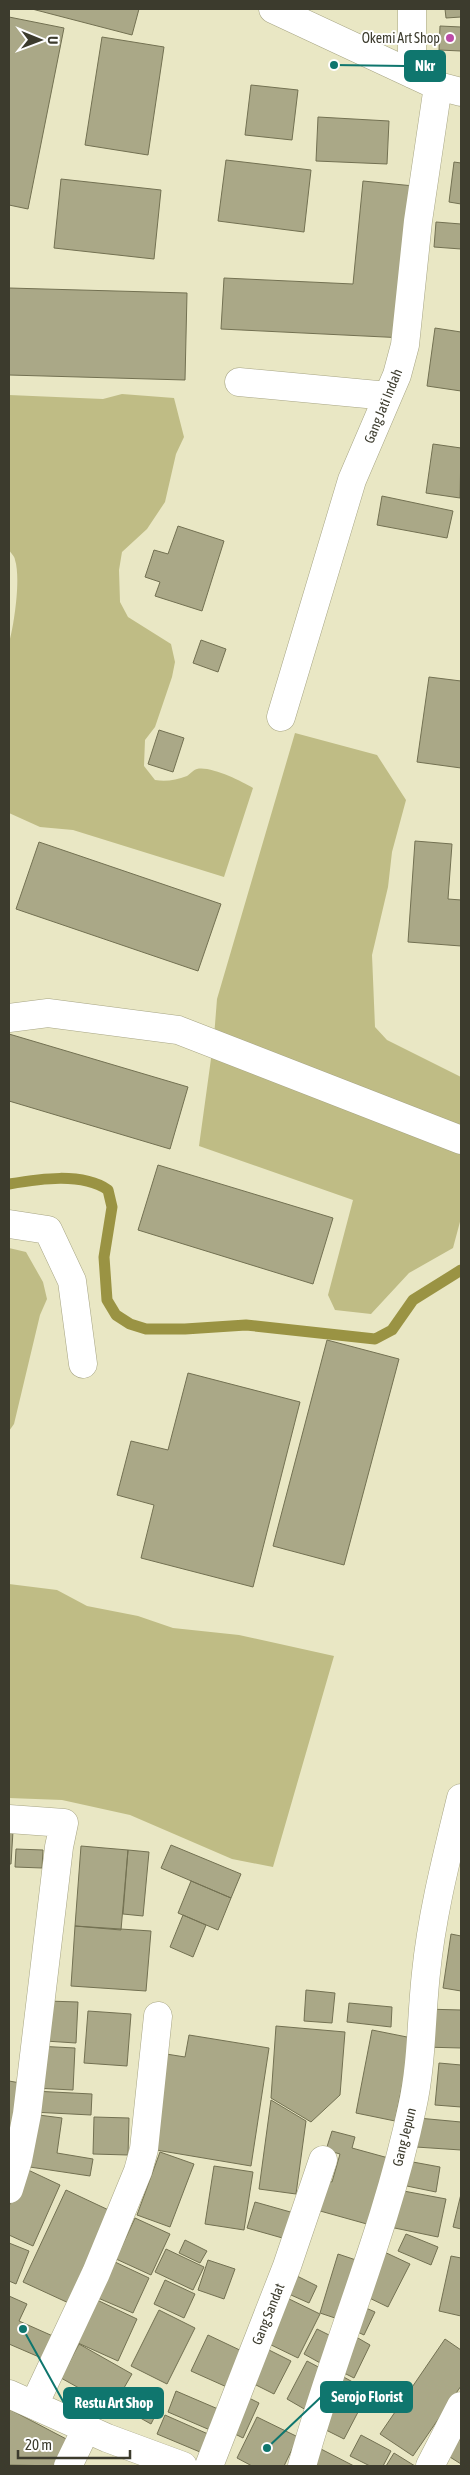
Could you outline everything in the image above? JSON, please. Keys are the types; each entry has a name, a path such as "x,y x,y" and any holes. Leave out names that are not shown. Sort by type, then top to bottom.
{"street":[{"path":"273,9 412,74 450,89"},
{"path":"412,9 412,74"},
{"name":"Gang Jati Indah","path":"281,717 352,480 396,375 408,330 418,221 450,89"},
{"path":"239,382 388,396"},
{"path":"9,1018 48,1013 178,1030 461,1140"},
{"path":"9,1224 48,1230 72,1281 84,1364"},
{"name":"Gang Jepun","path":"302,2466 320,2404 371,2256 405,2141 413,2105 422,2038 424,1991 430,1943 440,1884 461,1798"},
{"path":"9,1819 64,1823 59,1847 28,2114 18,2160 9,2189"},
{"path":"34,2406 96,2273 138,2171 144,2149 158,2016"},
{"name":"Gang Sandat","path":"209,2466 287,2266 323,2160"},
{"path":"9,2394 86,2429 183,2466"},
{"path":"430,2466 461,2406"},
{"path":"68,2466 86,2429"}],"shaded area":[{"path":"122,394 174,398 184,437 176,454 165,502 147,529 122,552 119,570 120,602 128,617 171,644 175,662 172,677 155,727 145,740 144,766 155,780 175,780 187,776 196,770 203,769 226,775 253,788 224,877 73,830 40,827 9,813 9,643 15,614 17,568 14,556 9,550 9,395 103,399"},
{"path":"295,733 377,755 406,800 392,852 388,887 372,955 375,1027 387,1040 461,1077 461,1218 453,1248 409,1273 371,1314 335,1310 328,1295 353,1200 199,1146 214,1037 217,999"},
{"path":"9,1248 26,1252 43,1282 47,1299 40,1315 14,1424 9,1431"},
{"path":"9,1584 57,1590 87,1606 138,1616 173,1628 239,1635 334,1656 273,1867 232,1859 130,1815 62,1800 9,1798"}],"building":[{"path":"32,9 139,9 132,35"},
{"path":"445,9 461,9 461,17 446,18"},
{"path":"9,17 64,28 28,209 9,205"},
{"name":"Okemi Art Shop","path":"440,26 461,27 461,51 439,50"},
{"path":"102,37 164,47 148,155 85,145"},
{"path":"251,85 298,90 292,140 245,135"},
{"path":"318,117 389,121 387,164 316,161"},
{"path":"226,160 311,170 304,232 218,221"},
{"path":"454,162 461,163 461,204 449,202"},
{"path":"61,179 161,190 154,259 54,248"},
{"path":"363,181 414,186 405,338 221,329 224,278 353,284"},
{"path":"436,222 461,224 461,249 434,247"},
{"path":"9,288 187,293 185,380 9,375"},
{"path":"435,328 461,332 461,391 427,386"},
{"path":"433,444 461,448 460,498 426,493"},
{"path":"382,496 453,511 447,538 377,525"},
{"path":"178,526 224,541 202,611 155,596 160,582 145,577 154,550 168,554"},
{"path":"201,640 226,649 218,672 193,663"},
{"path":"429,677 461,681 461,768 417,762"},
{"path":"159,730 184,738 173,772 148,764"},
{"path":"415,841 452,844 448,899 461,900 461,946 408,942"},
{"path":"39,842 221,904 198,971 16,909"},
{"path":"9,1034 188,1087 170,1149 9,1101"},
{"path":"158,1165 333,1218 313,1284 138,1230"},
{"path":"327,1340 399,1359 344,1565 273,1546"},
{"path":"188,1373 300,1402 253,1587 141,1558 154,1505 117,1495 131,1441 168,1450"},
{"path":"9,1830 13,1831 11,1864 9,1864"},
{"path":"171,1845 241,1874 231,1898 161,1868"},
{"path":"81,1846 128,1850 121,1930 75,1926"},
{"path":"16,1849 43,1850 42,1868 15,1867"},
{"path":"128,1850 149,1852 143,1916 123,1914"},
{"path":"191,1881 231,1898 218,1930 178,1913"},
{"path":"183,1915 206,1925 193,1957 170,1947"},
{"path":"75,1926 151,1931 146,1991 71,1986"},
{"path":"451,1934 461,1936 461,1991 443,1988"},
{"path":"306,1990 335,1993 332,2023 304,2021"},
{"path":"47,2001 78,2002 76,2043 45,2041"},
{"path":"349,2003 392,2007 391,2027 347,2022"},
{"path":"424,2009 461,2010 461,2048 423,2047"},
{"path":"88,2011 131,2014 127,2066 84,2063"},
{"path":"276,2026 345,2032 340,2095 311,2122 271,2098"},
{"path":"372,2030 412,2038 395,2121 356,2113"},
{"path":"189,2035 269,2048 251,2166 156,2150 160,2053 185,2057"},
{"path":"36,2046 75,2048 73,2090 34,2088"},
{"path":"439,2063 461,2065 461,2107 435,2105"},
{"path":"9,2081 26,2084 9,2149"},
{"path":"33,2091 92,2094 91,2115 32,2112"},
{"path":"271,2100 306,2121 296,2194 259,2189"},
{"path":"31,2114 62,2118 57,2153 93,2159 90,2176 23,2166"},
{"path":"94,2117 129,2118 128,2155 93,2154"},
{"path":"418,2118 461,2122 461,2150 416,2147"},
{"path":"332,2131 355,2137 352,2148 392,2159 374,2226 313,2209 322,2179 332,2182 340,2154 326,2150"},
{"path":"160,2152 194,2164 170,2227 137,2215"},
{"path":"402,2160 440,2167 436,2192 397,2184"},
{"path":"214,2166 253,2172 244,2230 205,2224"},
{"path":"26,2169 60,2185 33,2246 9,2235 9,2206"},
{"path":"393,2189 446,2199 438,2237 385,2226"},
{"path":"66,2190 115,2213 73,2305 23,2282"},
{"path":"461,2194 461,2229 453,2227"},
{"path":"255,2202 294,2213 286,2239 247,2228"},
{"path":"135,2218 170,2234 151,2275 116,2259"},
{"path":"406,2234 438,2247 431,2265 398,2251"},
{"path":"185,2240 207,2251 200,2263 179,2253"},
{"path":"9,2243 29,2251 16,2284 9,2281"},
{"path":"166,2249 204,2267 193,2290 155,2272"},
{"path":"380,2250 410,2264 388,2307 359,2293"},
{"path":"338,2254 359,2261 341,2320 320,2313"},
{"path":"451,2256 461,2258 461,2316 439,2311"},
{"path":"208,2260 235,2269 224,2299 198,2290"},
{"path":"115,2262 149,2278 133,2313 98,2298"},
{"path":"291,2273 317,2286 309,2303 282,2291"},
{"path":"165,2280 195,2294 184,2318 154,2304"},
{"path":"9,2296 27,2304 19,2321 55,2337 46,2360 9,2344"},
{"path":"283,2296 320,2314 298,2358 261,2340"},
{"path":"97,2300 137,2319 118,2361 78,2343"},
{"path":"357,2304 375,2312 364,2335 347,2327"},
{"path":"159,2310 195,2328 167,2384 131,2366"},
{"path":"317,2329 335,2338 322,2364 304,2354"},
{"path":"351,2334 370,2345 354,2378 334,2368"},
{"path":"208,2335 246,2353 229,2388 191,2371"},
{"path":"445,2339 461,2350 461,2386 413,2456 380,2434"},
{"path":"79,2344 132,2374 113,2407 61,2378"},
{"path":"261,2346 291,2361 274,2394 244,2379"},
{"path":"307,2361 326,2371 306,2410 287,2399"},
{"path":"340,2375 369,2391 344,2439 314,2424"},
{"path":"176,2391 218,2409 210,2430 168,2412"},
{"path":"127,2392 159,2408 151,2424 119,2406"},
{"path":"241,2394 259,2403 243,2438 225,2429"},
{"path":"9,2409 72,2442 60,2466 9,2465"},
{"path":"165,2415 208,2434 200,2452 157,2434"},
{"path":"257,2417 298,2437 284,2466 252,2466 237,2458"},
{"path":"361,2435 391,2451 383,2466 370,2466 350,2456"},
{"path":"452,2435 461,2441 461,2464 442,2452"},
{"path":"319,2448 354,2466 312,2466"},
{"path":"394,2453 415,2466 386,2466"}],"waterway":[{"path":"9,1184 60,1178 86,1181 98,1184 108,1190 112,1207 104,1257 107,1300 116,1315 130,1324 146,1329 185,1329 246,1325 375,1339 392,1330 413,1300 461,1270"}],"place":[{"name":"Okemi Art Shop","path":"450,38"},
{"name":"Nkr","path":"334,65"},
{"name":"Restu Art Shop","path":"23,2329"},
{"name":"Serojo Florist","path":"267,2448"}]}
